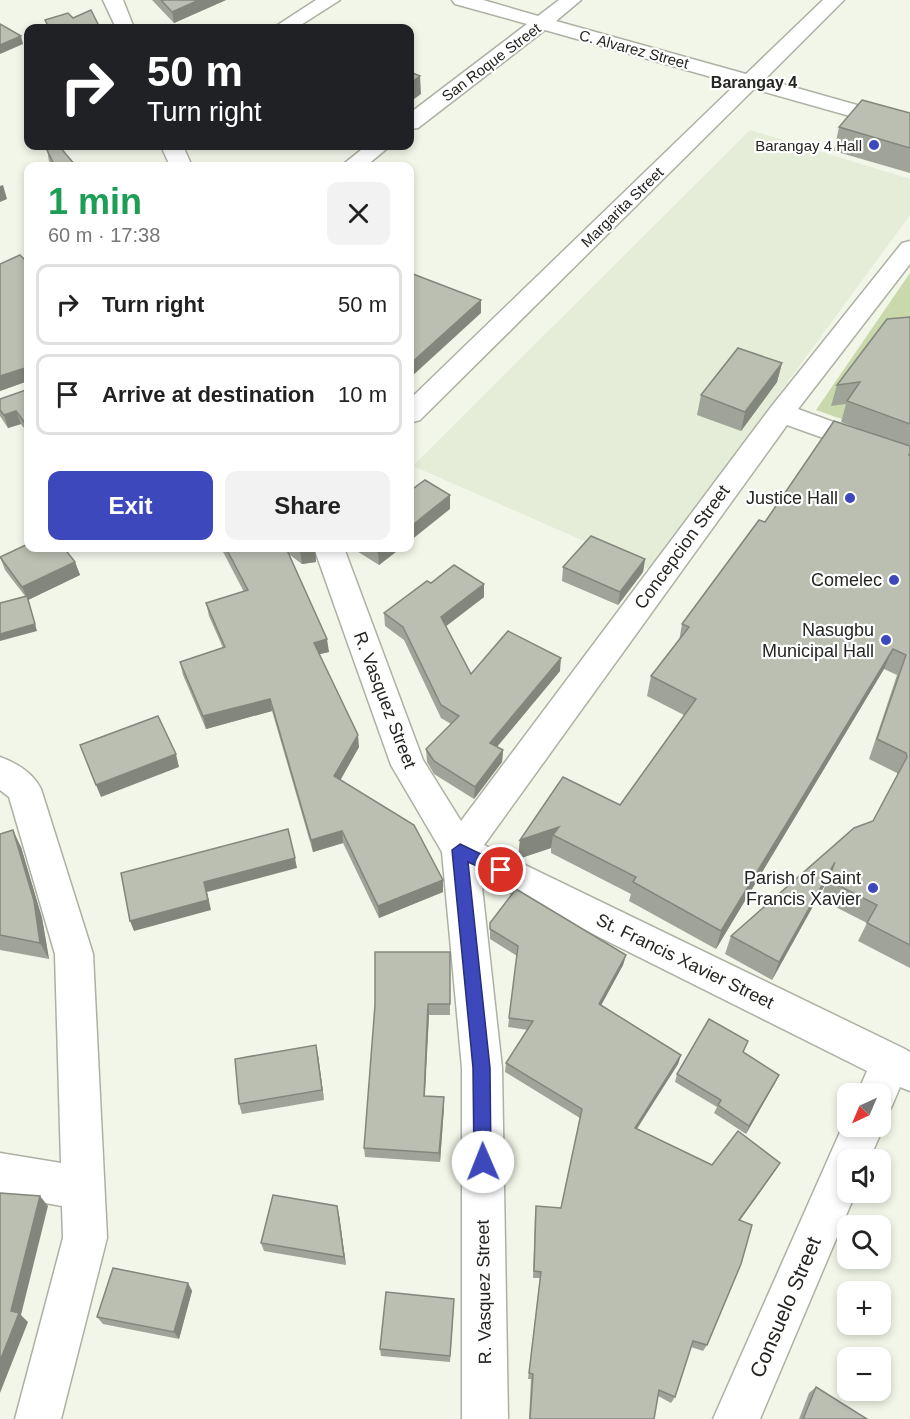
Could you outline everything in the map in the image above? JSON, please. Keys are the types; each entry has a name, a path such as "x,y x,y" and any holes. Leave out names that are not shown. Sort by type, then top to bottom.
{"street":[{"path":"113,0 123,24"},
{"path":"291,24 330,0"},
{"name":"C. Alvarez Street","path":"462,0 910,127"},
{"name":"San Roque Street","path":"414,120 571,0"},
{"name":"Margarita Street","path":"414,410 834,0"},
{"path":"357,162 374,150"},
{"name":"Concepcion Street","path":"460,850 781,413 910,249"},
{"path":"781,413 910,460"},
{"name":"R. Vasquez Street","path":"330,552 408,765 460,850 482,1068 485,1419"},
{"path":"0,771 24,789 74,954 86,1238 38,1419"},
{"name":"St. Francis Xavier Street","path":"460,850 893,1076"},
{"path":"0,1174 83,1188"},
{"name":"Consuelo Street","path":"736,1419 837,1186"}],"shaded area":[{"path":"750,130 910,179 910,215 650,570 414,465"}],"green space":[{"path":"910,273 910,443 816,410"}],"building":[{"path":"161,0 199,0 172,12"},
{"path":"91,10 98,24 47,24 45,20 68,13 73,18"},
{"path":"0,24 21,36 0,45"},
{"path":"862,100 910,113 910,148 839,127"},
{"path":"47,150 62,150 73,162 53,162"},
{"path":"20,255 24,259 24,368 0,376 0,264"},
{"path":"414,274 481,300 414,360"},
{"path":"910,317 910,424 847,401 860,382 837,385 887,319"},
{"path":"738,348 782,363 745,412 701,395"},
{"path":"24,391 24,422 16,411 4,415 0,410 0,399"},
{"path":"834,421 910,446 910,945 867,923 877,905 828,880 835,862 779,962 731,936 854,828 873,821 907,757 906,753 877,739 906,655 893,649 721,931 633,882 636,877 553,835 559,827 520,840 563,777 620,805 696,699 651,676 689,627 682,624 759,520 765,522"},
{"path":"425,480 450,495 414,524 414,488"},
{"path":"591,536 645,559 620,592 563,567"},
{"path":"24,546 24,552 67,552 75,562 22,587 0,557"},
{"path":"228,552 288,552 327,639 314,643 358,735 334,776 414,825 443,880 378,906 342,831 311,840 270,699 203,716 180,662 225,647 206,603 248,590"},
{"path":"454,565 484,584 441,617 471,674 508,631 561,658 490,743 503,750 475,787 434,761 426,749 459,716 441,705 403,627 384,613 427,581 431,583"},
{"path":"27,596 35,624 0,634 0,603"},
{"path":"158,716 176,754 96,785 80,745"},
{"path":"288,829 295,858 204,882 208,900 130,921 121,873"},
{"path":"13,830 34,901 40,943 0,935 0,834"},
{"path":"516,889 626,955 599,1004 681,1055 635,1128 712,1165 738,1131 780,1163 739,1220 752,1225 741,1264 707,1345 693,1341 675,1397 659,1390 654,1419 530,1419 533,1374 529,1373 541,1272 534,1271 536,1206 561,1208 582,1109 506,1063 533,1021 509,1018 518,946 490,929 490,923"},
{"path":"375,952 450,952 450,1004 428,1004 424,1096 444,1097 439,1153 364,1148 375,1005"},
{"path":"709,1019 748,1041 743,1052 779,1075 749,1126 718,1105 721,1100 677,1074"},
{"path":"316,1045 322,1090 239,1104 235,1059"},
{"path":"0,1193 40,1196 11,1311 19,1313 0,1361"},
{"path":"273,1195 337,1206 344,1257 261,1243"},
{"path":"113,1268 188,1283 174,1332 97,1317"},
{"path":"386,1292 454,1299 450,1356 380,1349"},
{"path":"816,1387 867,1419 803,1419"}],"place":[{"name":"Barangay 4 Hall","path":"874,145"},
{"name":"Justice Hall","path":"850,498"},
{"name":"Comelec","path":"894,580"},
{"name":"Nasugbu Municipal Hall","path":"886,640"},
{"name":"Parish of Saint Francis Xavier","path":"873,888"}],"district":[{"name":"Barangay 4","path":"754,82"}],"route":[{"path":"483,1162 482,1068 460,850 501,870"}]}
